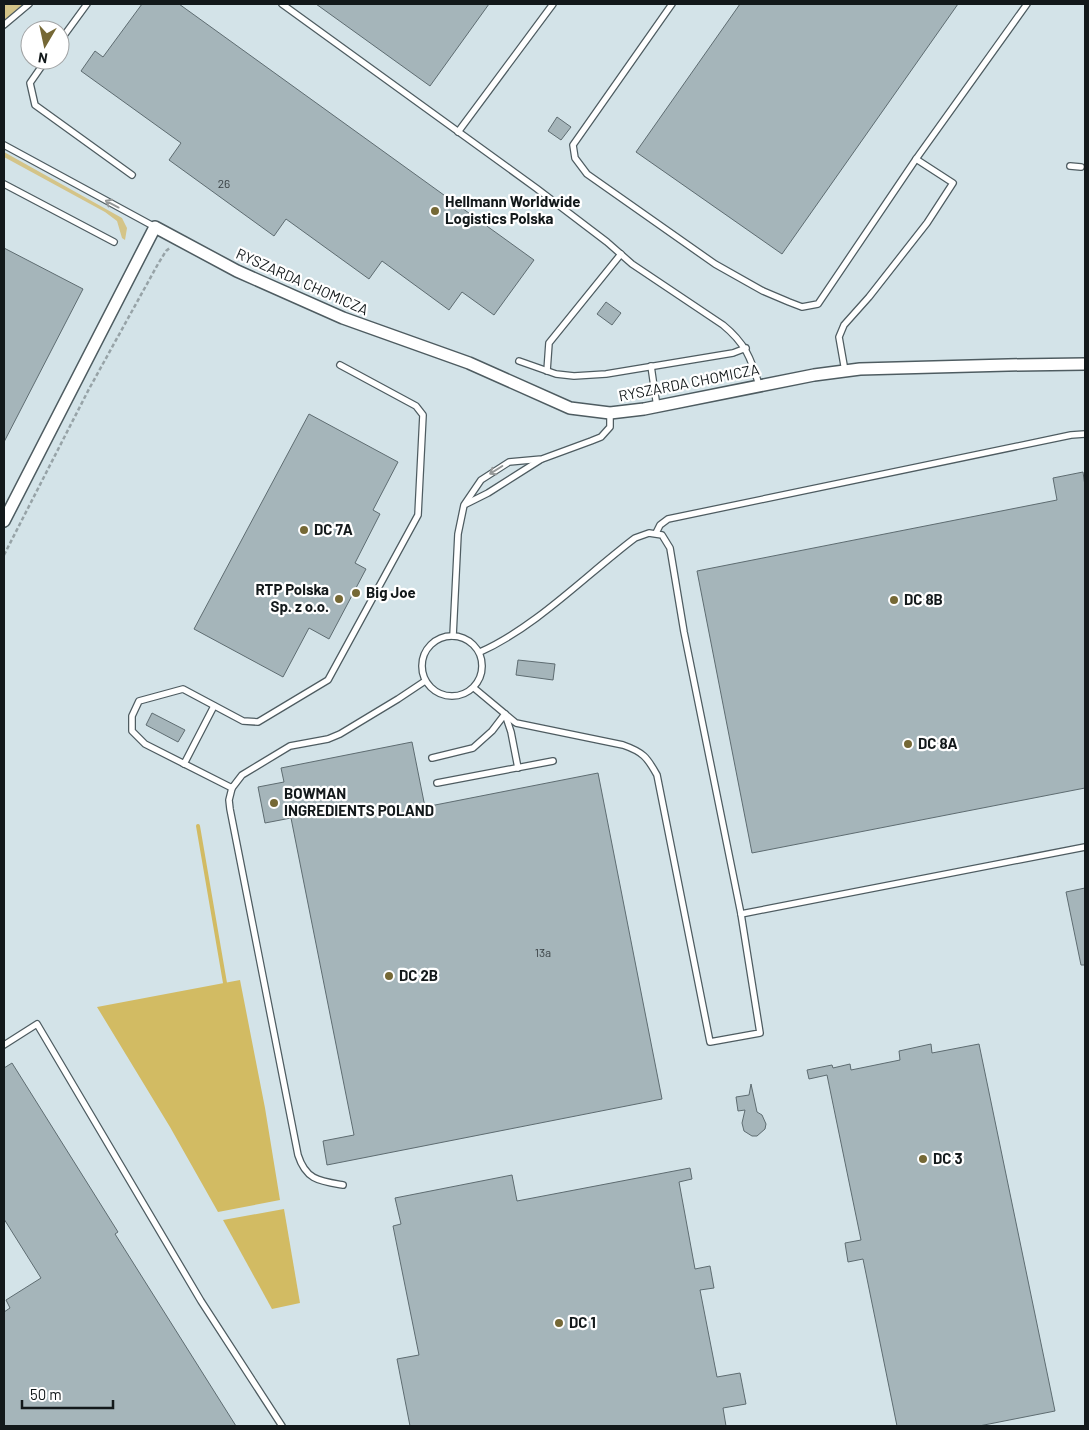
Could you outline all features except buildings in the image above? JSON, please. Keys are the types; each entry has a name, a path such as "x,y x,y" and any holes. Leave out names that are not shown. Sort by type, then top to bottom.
{"street":[{"name":"RYSZARDA CHOMICZA","path":"155,227 237,271 343,318 469,363 570,408 610,413 657,407 758,385 844,370 1085,364"},
{"path":"4,521 155,227"}],"lane":[{"path":"4,25 29,4"},
{"path":"70,27 87,4"},
{"path":"282,4 552,200 632,264 735,334 746,348 754,366 758,385"},
{"path":"458,132 553,4"},
{"path":"672,4 572,145 575,158 587,174 715,264 763,291 802,306 818,304 916,159 1027,4"},
{"path":"39,70 30,83 35,104 132,175"},
{"name":"RYSZARDA CHOMICZA","path":"4,145 155,227"},
{"path":"844,370 839,337 844,325 870,297 921,230 953,183 916,159"},
{"path":"1070,166 1081,167"},
{"path":"4,184 114,242"},
{"path":"547,371 549,343 621,254"},
{"path":"519,361 556,374 574,376 606,374 733,353 746,348"},
{"path":"232,788 145,744 132,731 132,716 140,701 183,689 243,721 258,722 328,680 418,515 422,415 416,406 340,365"},
{"path":"651,366 657,407"},
{"path":"464,505 488,493 542,459 601,437 610,426 610,413"},
{"path":"656,533 660,525 668,520 1071,435 1085,434"},
{"path":"452,636 458,534 464,505 481,480 509,462 542,459"},
{"path":"474,688 516,723 623,745 639,751 649,760 657,775 710,1042 760,1033 741,914 684,632 670,548 662,535 649,533 635,538 558,601 509,636 480,652"},
{"path":"452,636 464,638 480,652 483,670 480,680 466,694 446,696 436,692 425,681 422,667 424,657 428,648 435,641 452,636"},
{"path":"343,1185 315,1179 308,1174 298,1155 229,800 232,788 242,775 290,746 328,739 340,734 425,681"},
{"path":"184,764 214,706"},
{"path":"432,758 473,748 492,731 505,714"},
{"path":"505,714 511,732 518,768"},
{"path":"437,783 553,760"},
{"path":"741,914 1085,847"},
{"path":"4,1045 37,1024 201,1301 282,1426"}],"path":[{"path":"4,555 126,322 166,251 178,238"}],"shaded area":[{"path":"4,4 23,4 4,22"},
{"path":"4,152 122,218 127,228 125,240 122,238 117,221 105,212 4,157"},
{"path":"240,980 265,1108 280,1200 218,1212 170,1127 97,1007"},
{"path":"284,1209 300,1303 272,1309 223,1220"}],"waterway":[{"path":"198,826 225,983"}],"place":[{"name":"Hellmann Worldwide Logistics Polska","path":"435,211"},
{"name":"DC 7A","path":"304,530"},
{"name":"Big Joe","path":"356,593"},
{"name":"RTP Polska Sp. z o.o.","path":"339,599"},
{"name":"DC 8B","path":"894,600"},
{"name":"DC 8A","path":"908,744"},
{"name":"BOWMAN INGREDIENTS POLAND","path":"274,803"},
{"name":"DC 2B","path":"389,976"},
{"name":"DC 3","path":"923,1159"},
{"name":"DC 1","path":"559,1323"}]}
